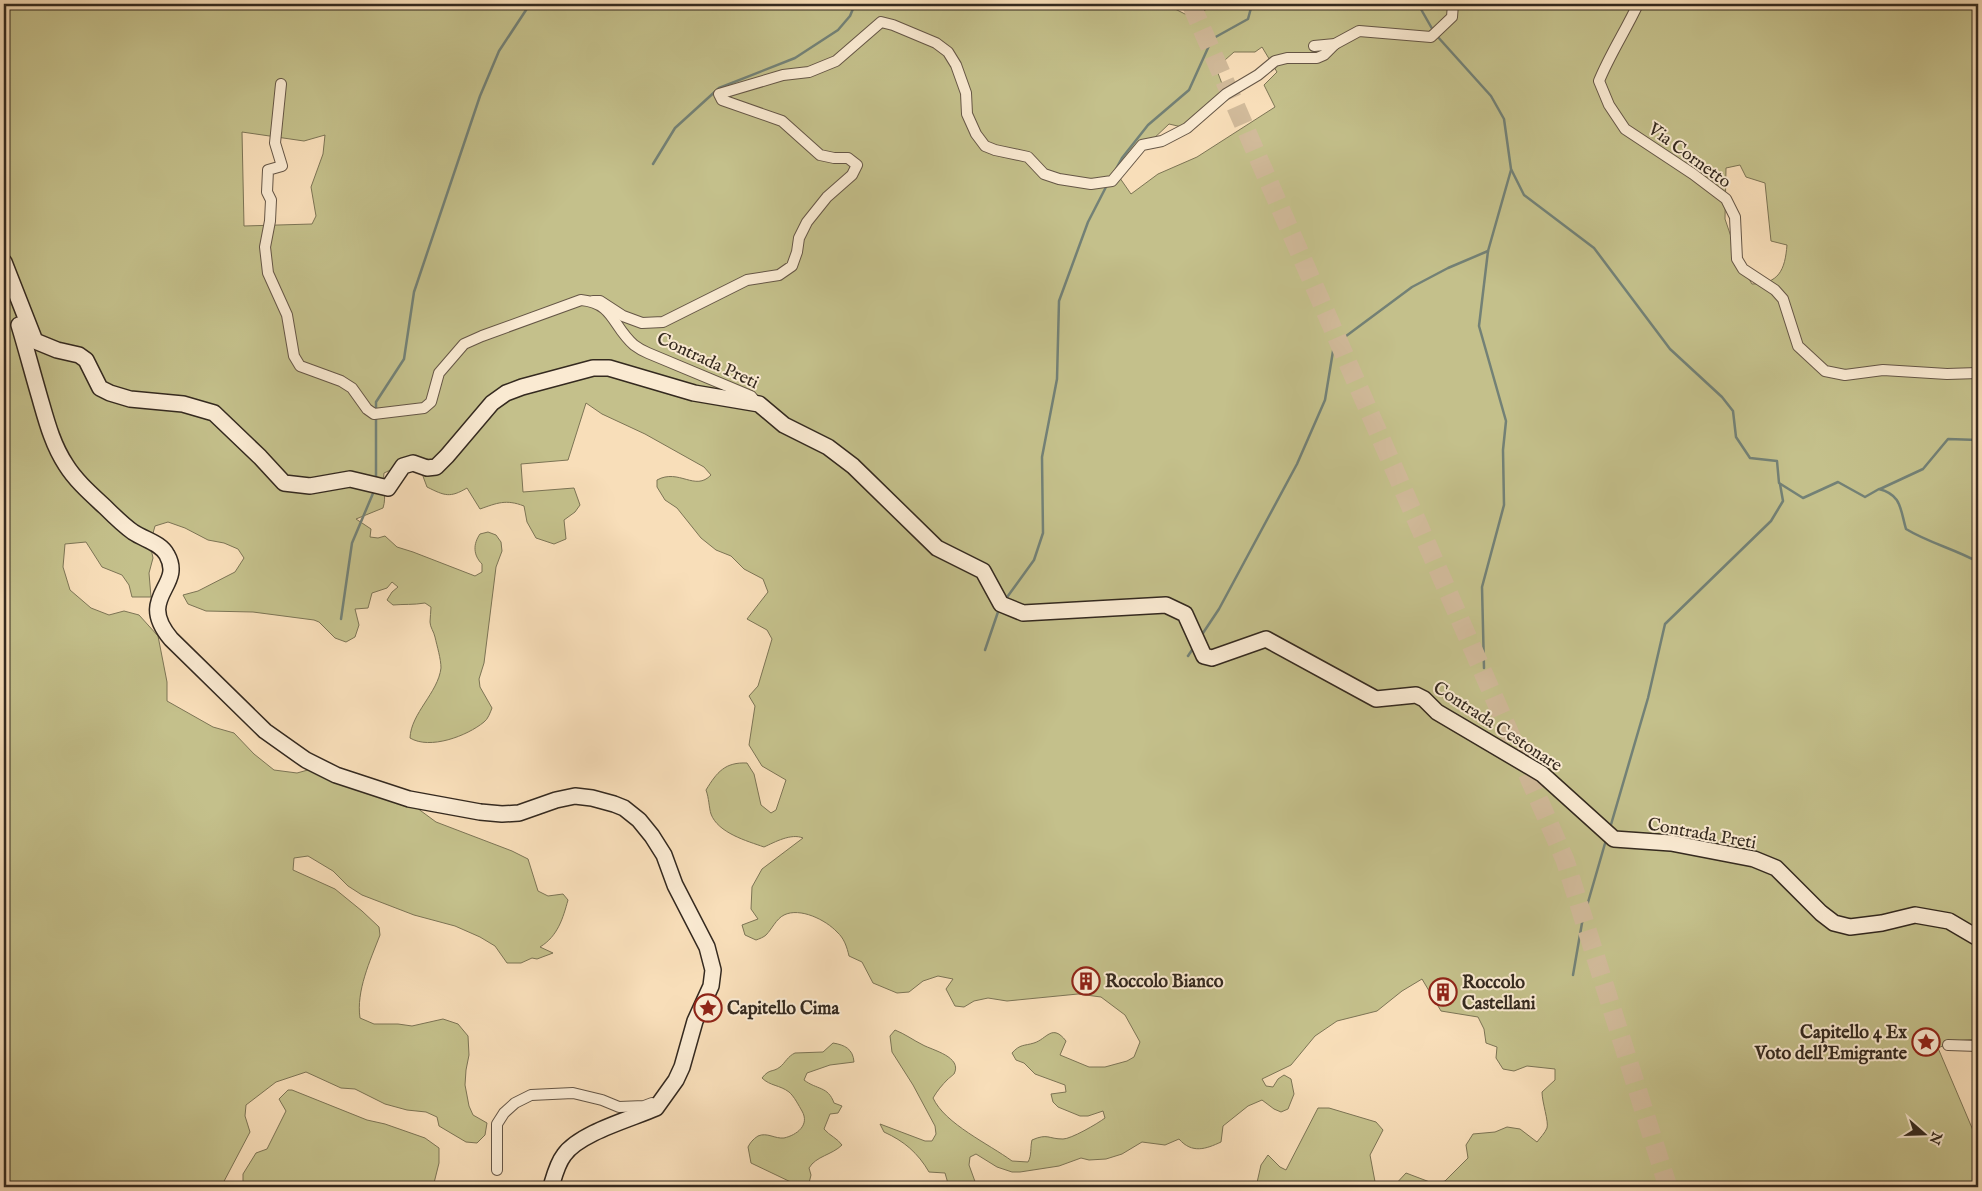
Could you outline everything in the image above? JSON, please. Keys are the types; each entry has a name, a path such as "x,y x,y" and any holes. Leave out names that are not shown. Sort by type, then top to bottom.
{"street":[{"path":"280,88 276,143 282,166 268,170 267,192 271,200 270,221 265,247 268,274 287,314 294,356 300,366 341,381 352,388 367,409 378,414 424,408 431,402 439,373 464,344 581,300 600,301 623,316 642,323 663,322 747,280 779,275 792,266 798,252 798,238 807,222 827,197 852,175 857,165 848,158 820,155 782,121 722,100 719,94 783,75 809,72 836,61 881,22 936,43 948,52 956,66 966,93 967,114 976,134 985,146 1028,157 1044,174 1059,179 1091,184 1112,180 1142,146 1162,141 1187,128 1226,94 1258,75 1275,61 1287,58 1317,58 1335,44 1359,31 1431,37 1452,18 1453,4"},
{"name":"Via Cornetto","path":"1638,4 1607,61 1599,81 1608,104 1626,129 1693,174 1726,199 1735,217 1737,259 1743,269 1775,290 1782,299 1798,346 1825,371 1845,376 1883,370 1947,374 1978,373"},
{"path":"1314,46 1335,44"},
{"path":"4,262 18,302 35,341 86,360 100,388 110,393 130,399 183,404 214,413 260,456 284,483 310,486 350,479 388,488 392,485 397,473 403,466 413,463 427,468 436,467 492,403 506,393 593,368 609,368 694,393 759,404"},
{"name":"Contrada Preti","path":"593,301 608,310 620,329 634,345 664,361 751,396 784,425 828,447 853,466 938,548 983,571 1004,605"},
{"path":"18,302 15,308 45,417 54,442 65,464 78,480 118,519 132,531 159,546 166,553 171,567 170,577 157,607 160,625 171,639 265,731 293,752 321,768 336,775 409,799 480,812 502,814 519,813 550,801 575,796 614,804 624,808 639,820 658,845 675,885 706,947 712,964 711,986 695,1021 682,1068 663,1100 656,1108 578,1141 564,1154 551,1187"},
{"name":"Contrada Cestonare","path":"1004,605 1023,613 1166,605 1186,614 1204,656 1212,658 1266,639 1376,699 1416,695 1424,699 1437,712 1542,774 1608,833"},
{"path":"614,804 622,801 635,807"},
{"name":"Contrada Preti","path":"1608,833 1671,842 1754,859 1776,868 1821,913 1834,923 1850,927 1882,923 1915,915 1949,921 1978,938"},
{"path":"1948,1045 1978,1046"},
{"path":"496,1170 497,1124 504,1113 515,1103 531,1095 572,1093 602,1100 619,1107 644,1106 663,1100"}],"shaded area":[{"path":"4,4 1152,4 1175,9 1191,17 1207,9 1209,4 1978,4 1978,1039 1954,1041 1938,1048 1978,1142 1978,1187 1393,1187 1406,1173 1435,1184 1445,1181 1468,1158 1466,1145 1473,1134 1495,1132 1507,1127 1520,1129 1537,1142 1547,1128 1542,1092 1555,1080 1555,1069 1527,1066 1514,1071 1503,1069 1496,1058 1497,1047 1486,1043 1484,1029 1478,1017 1441,1011 1422,979 1402,991 1377,1011 1337,1021 1315,1036 1291,1065 1262,1079 1266,1086 1273,1087 1278,1079 1284,1075 1291,1079 1294,1094 1288,1109 1281,1112 1262,1100 1248,1106 1223,1126 1221,1142 1199,1149 1189,1147 1179,1139 1165,1145 1142,1142 1122,1154 1106,1159 1089,1160 1081,1158 1059,1166 1020,1172 1012,1172 997,1167 976,1154 970,1157 969,1165 977,1187 949,1187 945,1173 929,1172 915,1153 898,1139 884,1132 880,1124 925,1141 932,1141 936,1134 935,1126 913,1085 892,1052 890,1036 895,1030 945,1055 954,1063 956,1068 954,1074 933,1098 947,1116 968,1133 1012,1161 1028,1162 1032,1140 1045,1137 1063,1139 1072,1137 1105,1118 1103,1111 1088,1116 1080,1116 1058,1107 1053,1102 1051,1094 1066,1092 1065,1085 1035,1074 1024,1063 1016,1060 1012,1053 1020,1047 1039,1041 1050,1034 1057,1033 1066,1041 1060,1055 1089,1067 1105,1067 1134,1057 1140,1042 1125,1015 1101,997 1078,994 1007,1001 988,998 974,1001 964,1007 955,1006 946,989 953,979 938,976 923,981 909,992 897,993 873,983 862,962 849,956 845,943 839,934 820,919 805,914 790,913 784,915 766,935 757,940 745,935 742,925 758,919 751,909 752,887 762,869 803,838 788,837 764,847 734,835 726,831 715,821 711,814 706,790 722,769 733,764 747,763 754,774 761,805 771,813 776,810 786,780 762,766 749,745 755,706 749,696 758,686 772,639 767,630 747,619 768,592 763,579 744,569 731,556 716,550 701,538 677,508 665,500 657,487 657,480 665,477 693,481 705,480 711,475 704,467 645,434 602,414 586,403 568,460 521,464 523,492 574,488 580,505 575,512 564,520 566,539 554,544 536,538 527,522 524,506 502,503 480,509 467,488 452,494 443,494 427,487 421,471 397,467 384,473 385,499 383,508 356,519 371,529 370,537 378,538 385,536 397,547 475,576 482,572 482,564 477,557 475,549 480,534 488,532 496,535 501,542 502,551 496,567 484,663 479,679 480,687 492,708 484,722 468,732 448,740 428,743 410,738 411,729 419,711 439,677 441,664 430,624 431,607 425,603 393,605 387,600 398,587 392,582 387,588 372,593 368,608 355,609 359,625 355,637 346,642 335,638 319,622 314,620 253,612 206,611 188,604 183,595 198,591 235,572 244,558 238,549 224,543 208,540 185,528 168,522 155,526 150,544 153,558 149,573 151,597 132,597 129,585 122,575 102,567 86,542 65,544 63,567 70,590 91,608 109,615 124,611 139,615 158,636 167,682 167,701 213,727 234,733 254,754 274,770 297,773 315,768 417,808 436,822 512,851 528,859 538,891 548,896 563,894 568,900 562,920 555,932 540,947 553,953 521,963 507,963 495,946 480,937 455,926 414,915 362,895 348,886 333,871 308,856 294,858 293,870 335,889 379,927 380,935 362,987 359,1008 360,1018 374,1024 412,1026 443,1019 458,1024 468,1036 469,1055 465,1085 469,1106 473,1115 487,1123 485,1135 477,1143 466,1142 439,1126 437,1117 426,1112 407,1110 385,1104 355,1089 341,1088 306,1072 276,1082 246,1105 245,1116 250,1132 221,1187 4,1187","holes":["1262,47 1277,72 1264,85 1275,107 1197,157 1158,174 1131,194 1115,171 1169,124 1182,127 1224,89 1216,68 1234,52 1255,52","242,132 304,141 325,135 323,154 311,187 316,216 312,224 244,226","1740,165 1746,177 1765,183 1771,241 1787,245 1782,268 1779,274 1769,281 1752,284 1741,266 1725,219 1726,168"]},
{"path":"833,1043 848,1048 854,1062 830,1065 807,1073 804,1080 825,1091 834,1103 842,1106 838,1113 830,1114 824,1129 842,1145 812,1164 809,1168 811,1175 809,1183 802,1186 751,1163 748,1147 755,1138 761,1135 781,1138 789,1137 801,1129 804,1121 802,1111 791,1094 762,1078 767,1073 780,1067 795,1053 823,1052"},
{"path":"288,1090 367,1120 385,1124 425,1138 439,1148 439,1163 433,1187 243,1187 243,1174 256,1153 267,1149 286,1111 279,1099"},
{"path":"1318,1108 1329,1108 1376,1122 1383,1130 1370,1155 1376,1187 1256,1187 1261,1165 1268,1155 1280,1167 1286,1170"}],"waterway":[{"path":"376,411 376,402 404,359 414,292 480,96 499,51 530,4"},
{"path":"653,164 675,128 719,88 795,58 838,30 850,16 855,4"},
{"path":"1116,169 1122,158 1148,125 1189,90 1212,39 1248,19 1251,4"},
{"path":"1418,4 1434,32"},
{"path":"1437,36 1491,96 1504,119 1511,169 1524,195 1594,248 1670,349 1722,397 1733,411 1736,437 1750,458 1777,461 1779,483 1803,498 1838,482 1865,497 1879,489 1887,492 1899,504 1906,529 1978,562"},
{"path":"1484,668 1482,587 1504,505 1503,450 1506,421 1479,326 1488,251 1511,170"},
{"path":"1005,600 1034,560 1043,533 1042,457 1057,379 1059,301 1088,222 1107,185"},
{"path":"1201,636 1219,609 1297,464 1325,400 1334,345 1412,287 1448,268 1488,251"},
{"path":"376,417 376,479"},
{"path":"1880,489 1923,469 1948,439 1978,440"},
{"path":"1610,828 1648,698 1665,624 1771,521 1783,501 1780,484"},
{"path":"341,619 352,543 374,491"},
{"path":"985,650 999,609"},
{"path":"1188,656 1194,647"},
{"path":"1573,975 1582,923 1606,840"}],"tunnel":[{"path":"1191,4 1565,860 1668,1187"}],"place":[{"name":"Roccolo Bianco","path":"1086,981"},
{"name":"Roccolo Castellani","path":"1443,992"},
{"name":"Capitello Cima","path":"708,1008"},
{"name":"Capitello 4 Ex Voto dell'Emigrante","path":"1926,1042"}]}
